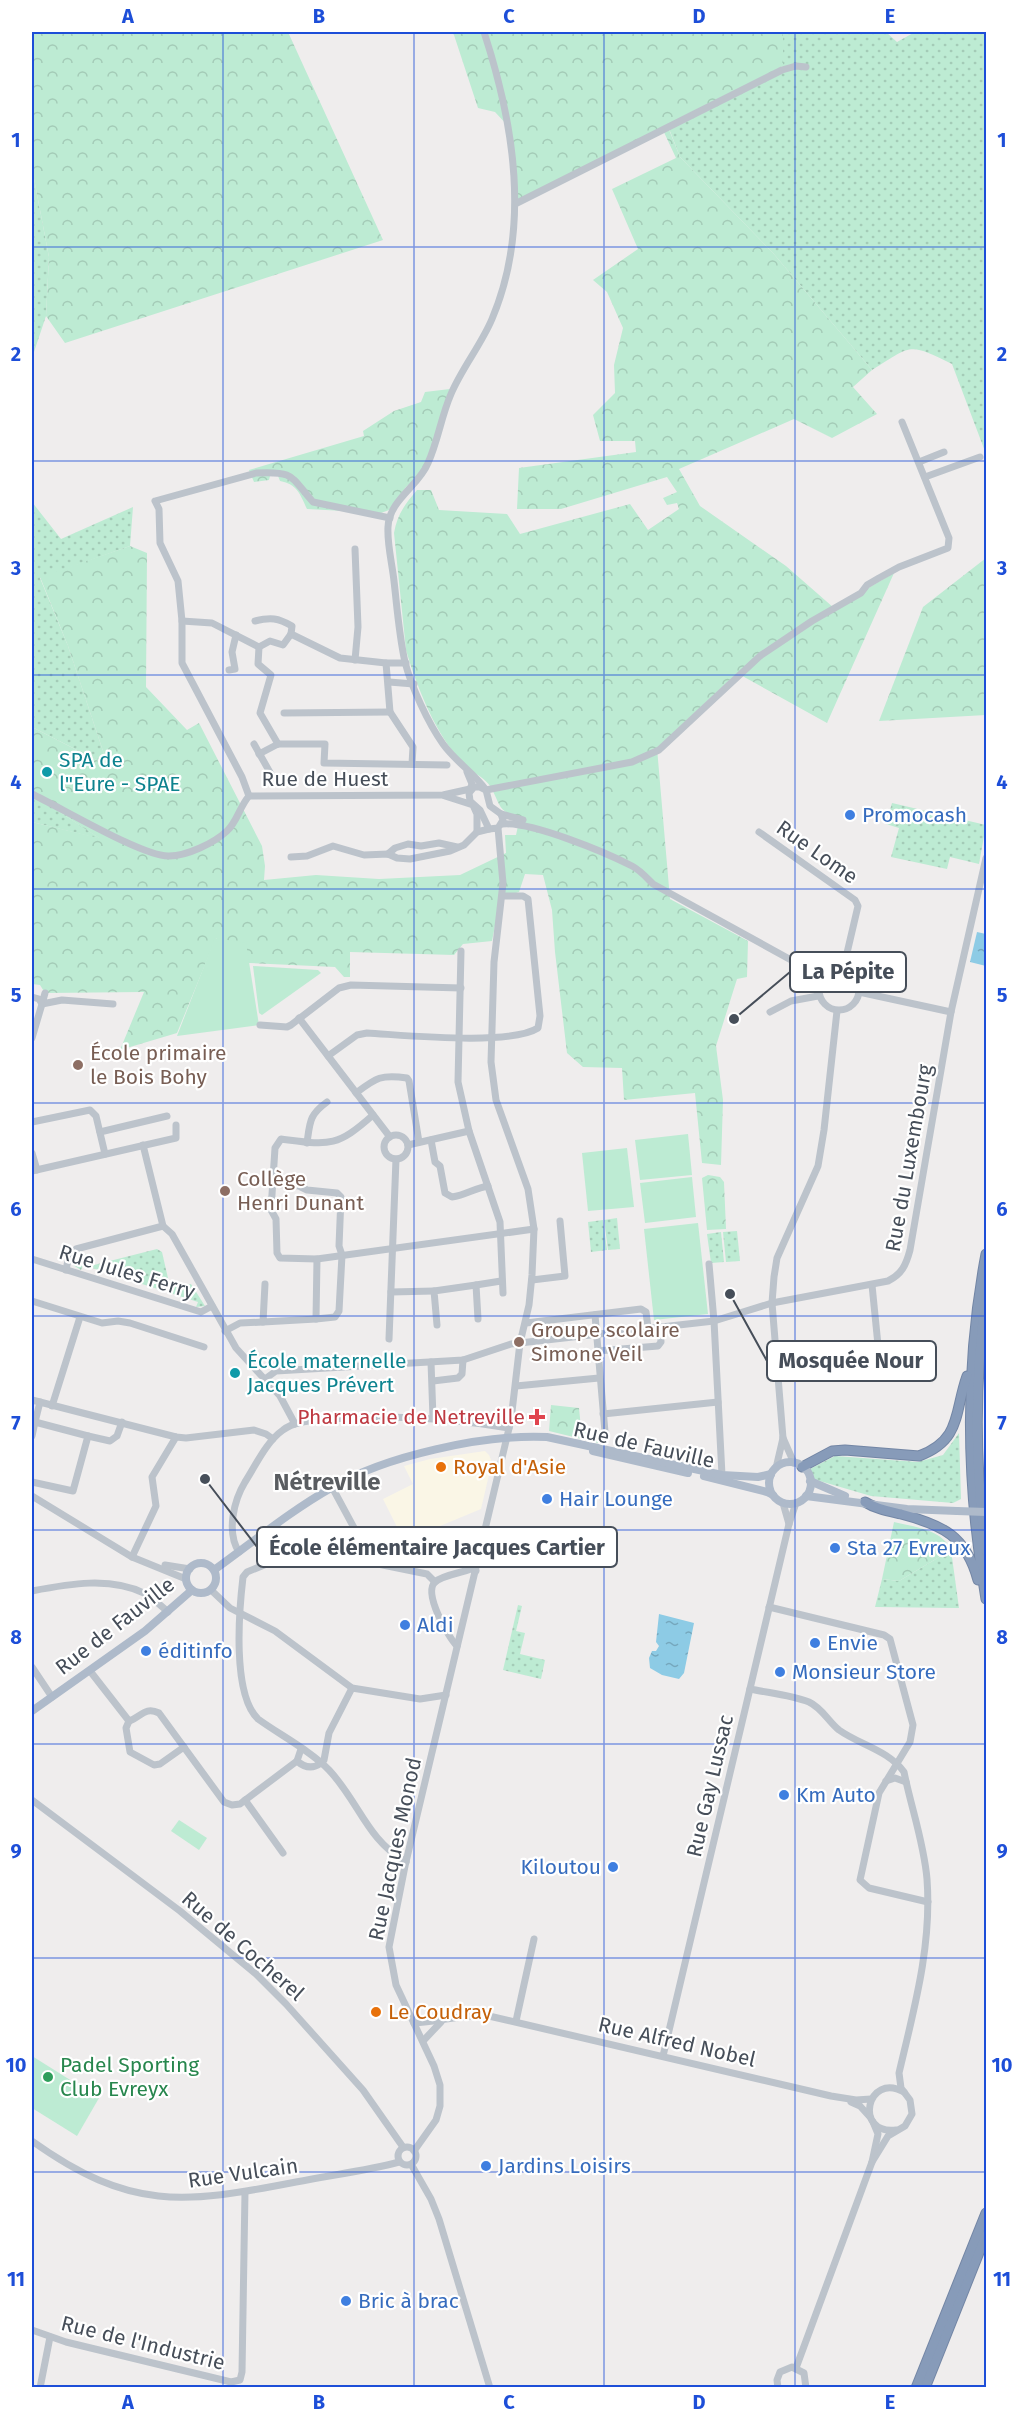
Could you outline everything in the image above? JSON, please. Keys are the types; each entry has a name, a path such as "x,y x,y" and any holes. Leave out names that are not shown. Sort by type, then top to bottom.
{"highway":[{"path":"987,1254 978,1301 970,1368 969,1436 974,1522 987,1600"},
{"path":"987,1298 980,1361 977,1426 979,1489 987,1551"},
{"path":"798,1465 832,1451 852,1450 919,1456 938,1447 954,1426 959,1415 963,1389 970,1368"},
{"path":"865,1502 873,1507 926,1521 953,1535 971,1559 980,1588 987,1600"},
{"path":"983,1525 987,1536"},
{"path":"916,2388 987,2213"},
{"path":"925,2388 987,2235"}],"main road":[{"name":"Rue de Fauville","path":"214,1570 274,1524 332,1487 394,1460 458,1446 520,1436 570,1441 722,1475 758,1477 773,1471"},
{"name":"Rue de Fauville","path":"506,1438 568,1445 772,1495"},
{"path":"810,1481 806,1496 796,1503 783,1503 772,1495 769,1485 773,1471 787,1463 798,1465 810,1481 830,1491 865,1502"},
{"path":"806,1496 907,1509 987,1512"},
{"path":"200,1563 205,1563 214,1570 216,1581 211,1590 201,1593 192,1590 186,1578 190,1569 200,1563"},
{"name":"Rue de Fauville","path":"32,1712 168,1612 192,1590"}],"street":[{"path":"484,32 497,71 502,96 517,203 512,255 491,322 451,395 428,466 399,500 390,518 388,536 406,663 432,725 443,744 486,790 490,806 501,814 532,824 547,832"},
{"path":"517,203 782,70 796,66 806,67"},
{"path":"902,422 926,477 980,457"},
{"path":"919,462 944,452"},
{"path":"249,796 243,777 182,663 182,621 178,580 160,543 159,509 155,501 256,473 275,473 291,476 313,502 390,518"},
{"name":"Rue de Huest","path":"32,794 142,850 168,856 190,851 211,842 228,830 249,796 443,795 477,786 486,790 632,762 659,750 760,656 812,621 861,593 867,585 879,578 899,567 948,548 949,538 926,477"},
{"path":"354,660 358,627 355,549"},
{"path":"255,621 268,617 278,618 292,626 291,634 283,645 270,641 259,647"},
{"path":"182,621 212,622 259,647"},
{"path":"291,634 340,658 406,663"},
{"path":"229,670 235,669 232,652 236,635"},
{"path":"259,647 258,664 272,675 260,713 278,744"},
{"path":"386,663 390,712 413,747 412,764"},
{"path":"388,682 414,684"},
{"path":"284,713 390,712"},
{"path":"254,744 272,776"},
{"path":"259,754 278,744 325,744 324,763 447,765"},
{"path":"464,768 471,783 469,798 477,814 477,832"},
{"name":"Rue de Huest","path":"443,795 473,805"},
{"path":"473,805 480,810 489,829"},
{"name":"Rue Jacques Monod","path":"414,2151 436,2120 441,2096 434,2066 396,1985 389,1947 406,1862 509,1428 520,1343 526,1323 532,1280 534,1229 528,1189 496,1100 491,1062 494,962 502,896 501,814"},
{"path":"291,857 307,856 333,846 364,855 388,854 397,858 410,859 423,855 441,854 464,845 477,832 521,824 547,832 633,867 653,884 822,977"},
{"name":"Rue Lome","path":"759,832 855,900 858,906 843,970"},
{"path":"388,854 395,848 408,844 421,846 439,843 457,847"},
{"name":"Rue du Luxembourg","path":"265,1379 276,1371 463,1360 520,1343 714,1321 772,1303 872,1285 898,1276 907,1264 951,1012 987,858"},
{"path":"328,1056 357,1035 367,1033 492,1038 529,1034 538,1028 540,1016 528,899 523,896 502,896"},
{"path":"461,951 458,1082 469,1131 498,1210 502,1234 503,1293"},
{"path":"834,970 843,970 849,972 857,981 859,992 857,1000 849,1008 837,1011 823,1004 818,996 819,984 822,977 834,970"},
{"path":"260,1025 287,1027 339,988 351,985 461,988"},
{"path":"859,992 951,1012"},
{"path":"32,1038 45,993"},
{"path":"770,1012 791,1000 818,996"},
{"path":"32,997 39,999 42,1004"},
{"path":"42,1004 62,1000 112,1004"},
{"path":"773,1471 783,1438 772,1303 777,1258 818,1166 822,1149 837,1011"},
{"path":"299,1018 390,1137"},
{"path":"356,1093 377,1077 407,1078 410,1081 419,1142"},
{"path":"308,1143 311,1117 327,1102"},
{"path":"32,1122 90,1110 96,1116 105,1154"},
{"path":"373,1115 340,1141 330,1144 281,1139 278,1141 275,1148 271,1210 276,1219 277,1253 280,1258 317,1259 534,1229"},
{"path":"100,1132 167,1116"},
{"path":"32,1153 34,1171 176,1138 176,1125"},
{"path":"408,1145 469,1131"},
{"path":"401,1136 408,1145 405,1154 396,1159 389,1157 385,1150 385,1143 390,1137 401,1136"},
{"path":"431,1140 435,1161 440,1166 445,1193 452,1197 468,1194 473,1189 488,1186"},
{"path":"144,1145 163,1226 172,1234 212,1306"},
{"path":"389,1339 396,1159"},
{"path":"225,1331 240,1323 316,1319 335,1317 339,1314 342,1255 339,1246 340,1197 337,1193 274,1184"},
{"path":"532,1280 565,1276 560,1221"},
{"path":"66,1270 68,1260 76,1249 163,1226"},
{"name":"Rue Jules Ferry","path":"32,1259 201,1312 212,1306 236,1348 280,1396 295,1424"},
{"path":"316,1319 317,1259"},
{"path":"709,1264 722,1475"},
{"path":"391,1292 434,1291 501,1281"},
{"path":"263,1322 264,1284"},
{"path":"476,1285 478,1319"},
{"path":"872,1285 879,1355"},
{"path":"434,1291 437,1325"},
{"path":"32,1301 102,1323 118,1321 130,1323 204,1347"},
{"path":"526,1323 644,1310 648,1328"},
{"path":"595,1315 605,1432"},
{"path":"52,1406 80,1317"},
{"path":"597,1351 658,1346 661,1342 660,1328"},
{"path":"433,1381 458,1378 462,1374 463,1360"},
{"path":"431,1362 433,1418"},
{"path":"516,1386 599,1378"},
{"path":"32,1400 176,1437 186,1438 254,1430 273,1439"},
{"path":"32,1436 40,1402"},
{"path":"603,1414 718,1402"},
{"path":"239,1552 234,1542 237,1496 273,1439 295,1424 363,1416 433,1418 509,1428"},
{"path":"35,1422 110,1441 117,1436 122,1422"},
{"path":"32,1482 73,1491 88,1436"},
{"path":"132,1557 156,1506 152,1477 176,1437"},
{"path":"783,1438 798,1465"},
{"path":"332,1487 373,1563 427,1574 435,1582"},
{"path":"32,1496 132,1557 186,1578"},
{"name":"Rue Gay Lussac","path":"783,1503 789,1524"},
{"name":"Rue Gay Lussac","path":"663,2056 769,1607 796,1503"},
{"path":"325,1535 286,1556 247,1572 243,1577 240,1660 246,1699 252,1714 321,1763 340,1783 382,1846 406,1862"},
{"path":"141,1561 190,1569"},
{"path":"457,1646 443,1626 430,1594 431,1587 435,1582 471,1569 476,1570"},
{"path":"32,1591 78,1584 104,1583 126,1587 147,1595 168,1612"},
{"path":"211,1590 240,1614 275,1631 352,1688 420,1699 446,1695"},
{"path":"769,1607 884,1635 890,1639 913,1725 910,1742 879,1793 860,1880 869,1888 928,1902"},
{"path":"32,1667 52,1697"},
{"path":"90,1671 129,1721"},
{"path":"297,1761 306,1767 316,1766 324,1760 329,1733 352,1688"},
{"path":"750,1689 808,1702 821,1709 841,1731 898,1764 904,1772 924,1859 928,1932 923,1971 899,2073 901,2088 912,2106 912,2114 905,2126 896,2130 883,2143 872,2162"},
{"path":"184,1746 154,1766 130,1752 126,1728 129,1721 152,1710 159,1713 184,1746 224,1802 232,1805 240,1804 297,1761 301,1749"},
{"path":"886,1781 895,1778 906,1782"},
{"name":"Rue de Cocherel","path":"32,1800 180,1911 256,1974 363,2090 403,2147"},
{"path":"245,1800 283,1853"},
{"path":"516,2021 534,1939"},
{"name":"Rue Alfred Nobel","path":"414,2023 441,2022 471,2015 516,2021 831,2096 856,2100 871,2099"},
{"path":"423,2042 441,2022"},
{"path":"885,2089 899,2073"},
{"path":"796,2368 872,2162 878,2134 869,2106 871,2099 885,2089 897,2089 906,2094"},
{"name":"Rue Alfred Nobel","path":"831,2096 860,2106 872,2120"},
{"path":"872,2120 882,2129 896,2130"},
{"name":"Rue Vulcain","path":"32,2141 82,2174 118,2188 144,2195 189,2199 245,2192 399,2162"},
{"path":"403,2147 410,2147 414,2151 415,2160 411,2164 399,2162 398,2154 403,2147"},
{"path":"411,2164 439,2218 490,2388"},
{"name":"Rue de l'Industrie","path":"32,2330 50,2337 231,2382 240,2380 245,2192"},
{"path":"40,2388 50,2337"},
{"path":"778,2388 777,2380 780,2372 788,2368 796,2368 806,2378 806,2388"}],"shaded area":[{"path":"485,1451 492,1462 481,1509 404,1541 383,1499 413,1484 404,1466 430,1459"}],"green space":[{"path":"32,32 288,32 383,240 65,343 46,316 49,257 32,168"},
{"path":"453,32 783,32 783,66 668,127 680,157 773,253 872,370 853,387 877,414 832,438 794,419 679,469 700,506 786,566 834,608 894,573 827,723 737,673 657,748 670,899 748,941 747,977 737,979 716,1046 723,1100 721,1165 702,1163 695,1093 624,1100 622,1068 583,1067 567,1053 552,910 543,875 525,874 519,892 507,896 501,895 492,941 463,944 454,955 350,952 350,977 344,977 335,967 249,963 216,938 177,1033 120,1050 144,992 45,993 40,985 32,984 32,822 99,838 32,794 32,727 108,766 68,646 40,577 130,546 147,553 146,687 187,730 199,723 262,846 265,866 264,880 316,875 379,879 460,875 506,853 505,835 516,835 520,817 503,810 488,784 456,755 440,732 420,691 406,650 394,533 402,510 417,490 431,490 439,510 507,514 520,534 630,504 648,530 679,509 677,503 667,505 663,498 677,492 667,477 561,509 517,509 519,468 636,452 635,441 600,441 593,415 615,393 614,365 623,328 607,292 593,280 638,249 612,189 676,158 662,128 518,201 508,126 495,112 478,108"},
{"path":"783,32 886,32 897,42 915,32 986,32 986,454 952,364 927,352 910,349 895,355 872,370 773,253 680,157 668,126 783,66"},
{"path":"32,168 49,257 46,316 32,358"},
{"path":"450,389 434,441 419,476 406,487 389,510 381,513 307,509 297,490 286,482 280,481 278,476 270,476 269,480 254,482 249,470 364,436 363,431 394,411 421,402 425,392"},
{"path":"32,502 61,539 133,507 130,546 40,578 68,646 108,766 32,727"},
{"path":"986,558 986,715 879,721 923,607"},
{"path":"32,794 101,839 32,822"},
{"path":"892,803 986,825 979,864 950,857 947,869 891,857 899,828 886,824"},
{"path":"215,938 246,943 259,1025 177,1036"},
{"path":"253,966 318,970 321,973 262,1015 259,1013"},
{"path":"688,1134 692,1175 640,1180 635,1140"},
{"path":"627,1148 634,1207 588,1211 582,1153"},
{"path":"708,1175 720,1177 724,1182 726,1229 707,1230 702,1178"},
{"path":"692,1177 696,1217 645,1223 640,1183"},
{"path":"617,1218 620,1249 608,1250 604,1220"},
{"path":"603,1220 607,1250 591,1252 588,1222"},
{"path":"698,1223 708,1314 654,1320 644,1229"},
{"path":"737,1231 740,1261 726,1262 723,1232"},
{"path":"721,1232 724,1262 711,1263 707,1234"},
{"path":"157,1249 162,1252 170,1287 191,1284 205,1306 196,1307 198,1302 83,1265 81,1270 73,1265 78,1257 87,1254 94,1265"},
{"path":"551,1405 579,1408 581,1428 603,1432 603,1441 598,1443 549,1431"},
{"path":"959,1433 961,1499 953,1503 871,1496 813,1479 810,1469 835,1456 918,1462 943,1455"},
{"path":"894,1522 934,1533 947,1543 951,1550 899,1581 882,1579"},
{"path":"951,1550 959,1608 875,1607 882,1579 899,1581"},
{"path":"518,1605 522,1606 516,1631 525,1633 520,1654 545,1660 541,1679 503,1670"},
{"path":"179,1820 207,1838 199,1850 171,1831"},
{"name":"Padel Sporting Club Evreyx","path":"32,2056 99,2098 77,2136 32,2108"}],"water":[{"path":"977,932 986,934 986,966 970,962"},
{"path":"659,1614 694,1623 684,1673 679,1679 662,1675 650,1668 649,1658 652,1651 656,1651 659,1646 656,1642"}],"place":[{"name":"SPA de l\"Eure - SPAE","path":"47,772"},
{"name":"Promocash","path":"850,815"},
{"name":"La Pépite","path":"734,1019"},
{"name":"École primaire le Bois Bohy","path":"78,1065"},
{"name":"Collège Henri Dunant","path":"225,1191"},
{"name":"Mosquée Nour","path":"730,1294"},
{"name":"Groupe scolaire Simone Veil","path":"519,1342"},
{"name":"École maternelle Jacques Prévert","path":"235,1373"},
{"name":"Pharmacie de Netreville","path":"537,1417"},
{"name":"Royal d'Asie","path":"441,1467"},
{"name":"École élémentaire Jacques Cartier","path":"205,1479"},
{"name":"Hair Lounge","path":"547,1499"},
{"name":"Sta 27 Evreux","path":"835,1548"},
{"name":"Aldi","path":"405,1625"},
{"name":"Envie","path":"815,1643"},
{"name":"éditinfo","path":"146,1651"},
{"name":"Monsieur Store","path":"780,1672"},
{"name":"Km Auto","path":"784,1795"},
{"name":"Kiloutou","path":"613,1867"},
{"name":"Le Coudray","path":"376,2012"},
{"name":"Padel Sporting Club Evreyx","path":"48,2077"},
{"name":"Jardins Loisirs","path":"486,2166"},
{"name":"Bric à brac","path":"346,2301"}],"district":[{"name":"Nétreville","path":"327,1482"}]}
